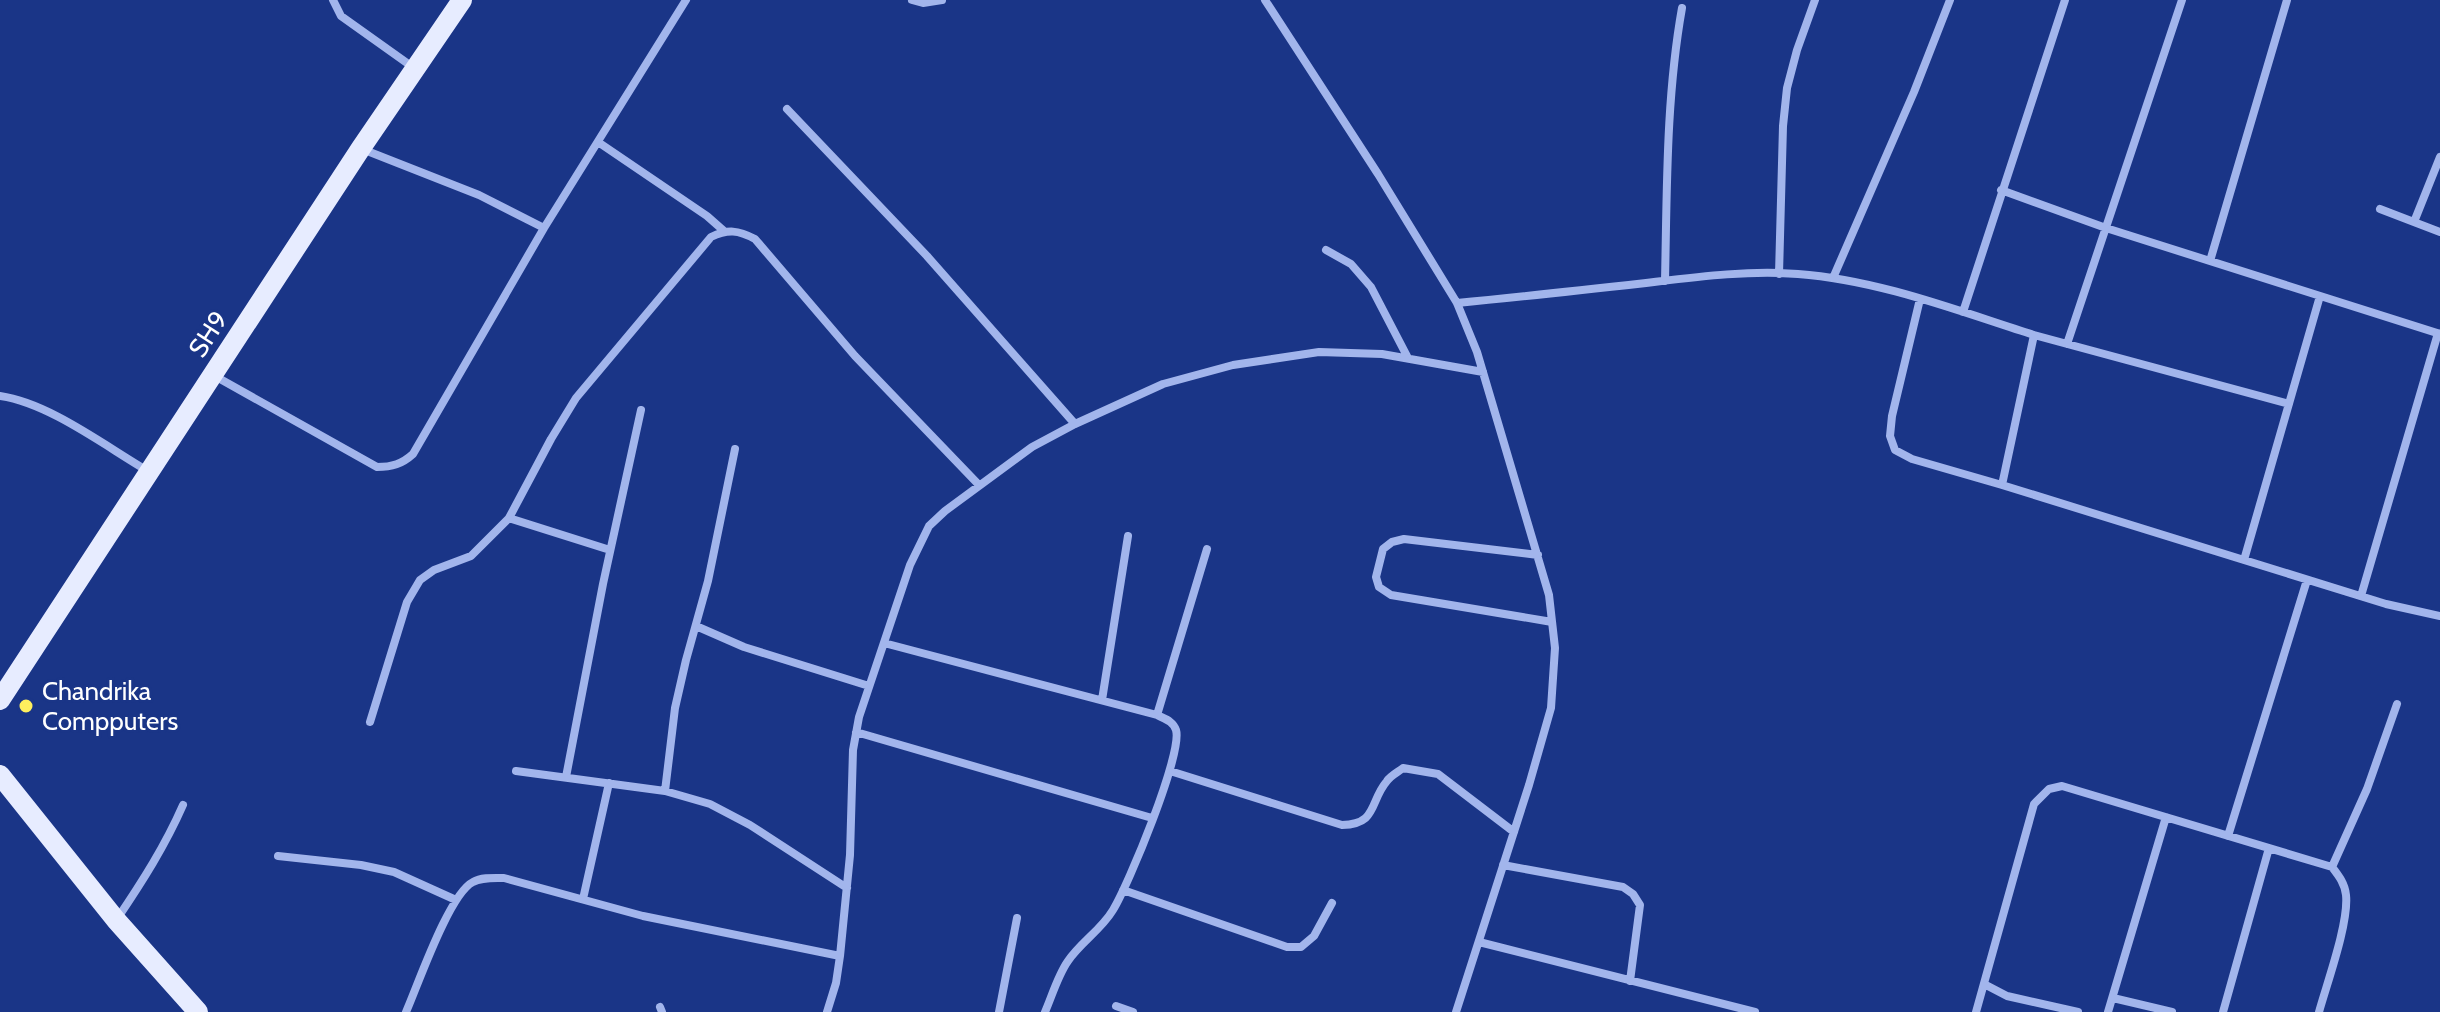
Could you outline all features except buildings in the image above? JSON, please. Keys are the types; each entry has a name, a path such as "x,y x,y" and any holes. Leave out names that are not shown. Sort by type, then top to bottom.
{"main road":[{"name":"SH9","path":"0,700 361,148 462,0"},
{"path":"0,775 116,920 198,1012"}],"street":[{"path":"333,0 341,16 415,68"},
{"path":"212,375 377,467 404,463 413,454 544,228 686,0"},
{"path":"912,0 923,3 942,0"},
{"path":"1265,0 1457,303 1483,372 1549,595 1555,648 1551,708 1456,1012"},
{"path":"1779,274 1787,88 1815,0"},
{"path":"1833,278 1914,92 1950,0"},
{"path":"1963,312 2065,0"},
{"path":"2067,344 2182,0"},
{"path":"2210,261 2287,0"},
{"path":"1665,281 1672,74 1682,8"},
{"path":"787,109 927,256 1075,424"},
{"path":"598,142 707,216 724,231"},
{"path":"361,148 479,195 544,228"},
{"path":"2414,222 2440,157"},
{"path":"2001,190 2106,228 2439,334 2361,596"},
{"path":"2380,209 2440,232"},
{"path":"370,722 407,602 420,580 434,570 471,556 509,518 576,398 711,237 724,231 740,231 755,239 855,356 979,485"},
{"path":"1326,250 1351,264 1371,287 1408,358"},
{"path":"1457,303 1744,274 1833,278 1920,299 2034,335 2289,404"},
{"path":"2244,560 2320,296"},
{"path":"1920,299 1892,416 1890,436 1895,450 1912,459 2307,580 2386,604 2440,616"},
{"path":"2002,485 2034,335"},
{"path":"827,1012 840,956 856,732 910,565 929,526 1032,447 1163,384 1233,365 1319,352 1382,354 1483,372"},
{"path":"0,396 17,398 44,409 150,473"},
{"path":"566,777 641,410"},
{"path":"665,791 675,708 708,581 735,449"},
{"path":"509,518 610,550"},
{"path":"1102,700 1128,536"},
{"path":"1538,555 1404,539 1392,542 1383,549 1376,577 1379,587 1391,595 1552,622"},
{"path":"1157,715 1207,549"},
{"path":"2228,836 2307,580"},
{"path":"696,626 744,647 869,686"},
{"path":"884,643 1157,715 1171,722 1176,730 1177,747 1170,771 1123,890 1098,932 1067,963 1045,1012"},
{"path":"2332,867 2367,789 2397,704"},
{"path":"856,732 1152,818"},
{"path":"1170,771 1342,825 1358,825 1366,819 1387,780 1403,768 1416,769 1438,774 1514,832"},
{"path":"516,771 665,791 710,804 750,825 847,888"},
{"path":"583,899 609,783"},
{"path":"1976,1012 2034,804 2049,789 2062,786 2332,867 2342,879 2345,909 2319,1012"},
{"path":"116,920 148,873 183,805"},
{"path":"2108,1012 2166,817"},
{"path":"2223,1012 2269,848"},
{"path":"278,856 361,865 394,872 456,900"},
{"path":"1503,865 1623,887 1633,894 1640,905 1630,981"},
{"path":"406,1012 460,892 473,882 488,878 504,878 643,916 840,956"},
{"path":"1123,890 1287,947 1301,947 1314,936 1332,903"},
{"path":"999,1012 1017,918"},
{"path":"1479,942 1755,1012"},
{"path":"1984,984 2007,996 2078,1012"},
{"path":"2113,998 2172,1012"},
{"path":"1116,1006 1133,1012"}],"place":[{"name":"Chandrika Compputers","path":"26,706"}]}
